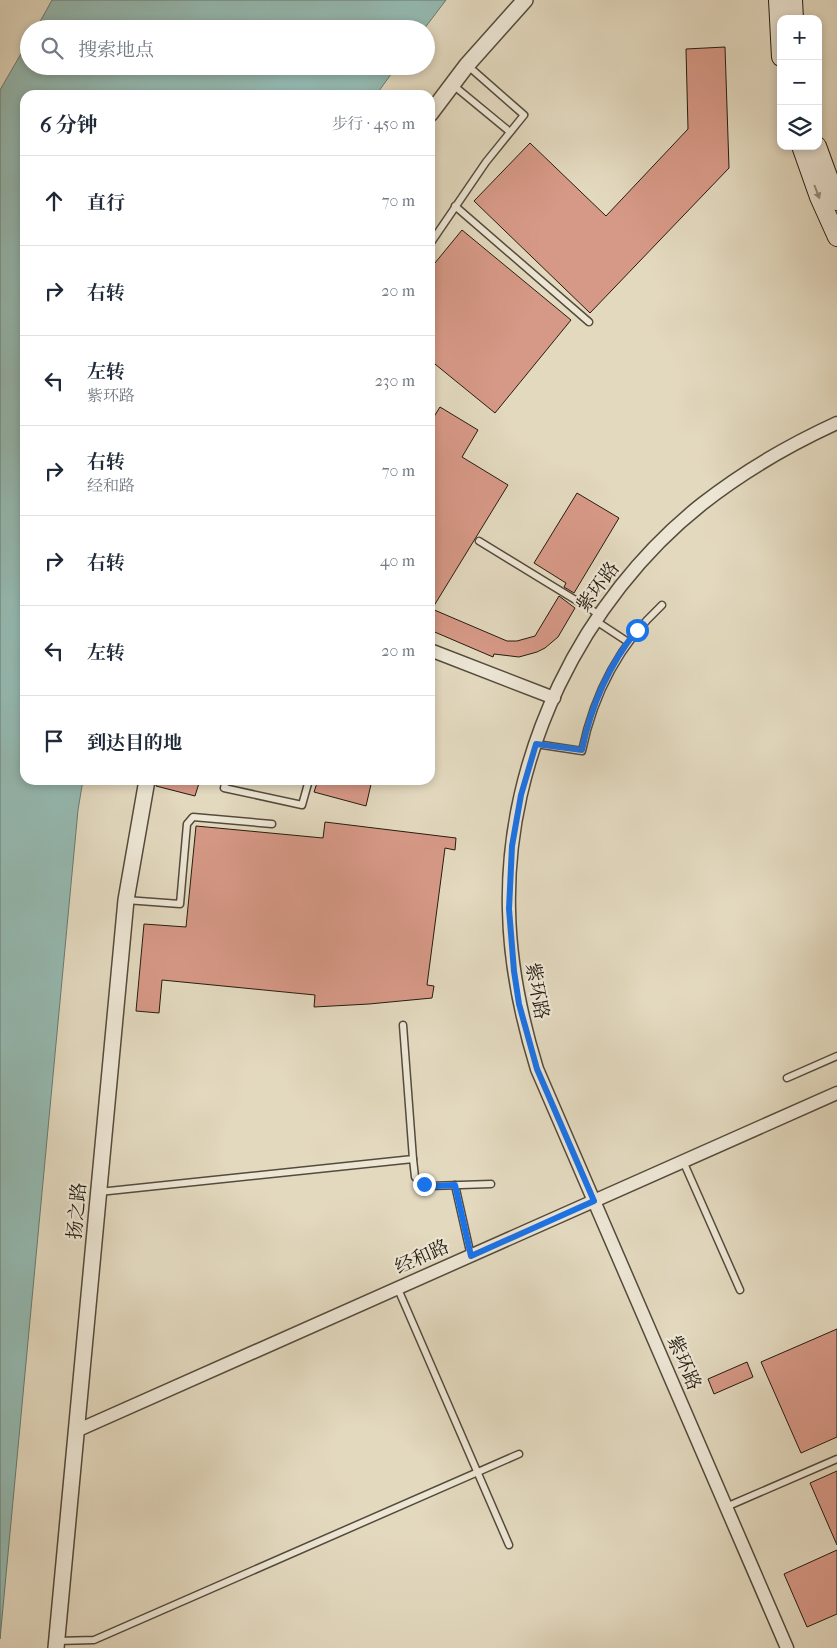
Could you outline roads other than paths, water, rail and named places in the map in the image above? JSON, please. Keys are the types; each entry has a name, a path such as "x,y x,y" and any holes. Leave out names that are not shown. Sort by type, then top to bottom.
{"main road":[{"path":"778,0 779,15"},
{"path":"793,0 794,15"},
{"path":"802,150 819,197 837,237"},
{"path":"818,150 837,201"}],"street":[{"path":"435,107 467,65 525,0"},
{"name":"紫环路","path":"787,1648 537,1069 519,1004 514,971 509,909 512,846 521,795 536,744 554,698 574,658 598,618 640,564 677,526 701,505 754,468 790,446 837,423"},
{"path":"435,652 554,698"},
{"name":"扬之路","path":"56,1644 126,900 147,785"},
{"name":"经和路","path":"76,1432 837,1093"}],"lane":[{"path":"435,236 455,206 524,115 467,65"},
{"path":"452,84 510,132"},
{"path":"455,206 588,322"},
{"path":"479,541 598,618 628,642"},
{"path":"536,744 582,750 598,694 611,668 628,642 662,605"},
{"path":"225,785 224,788 302,805 308,785"},
{"path":"126,900 180,904 187,824 193,817 272,824"},
{"path":"403,1025 416,1177 419,1181 430,1186 491,1184"},
{"path":"787,1078 837,1056"},
{"path":"99,1192 413,1159"},
{"path":"683,1161 740,1290"},
{"path":"455,1185 471,1256"},
{"path":"398,1289 509,1545"},
{"path":"56,1644 94,1640 518,1454"},
{"path":"726,1507 837,1460"}],"water":[{"path":"52,0 446,0 431,20 41,20"},
{"path":"20,56 20,75 390,75 380,90 20,90 20,785 82,785 78,810 0,1639 0,90"}]}
